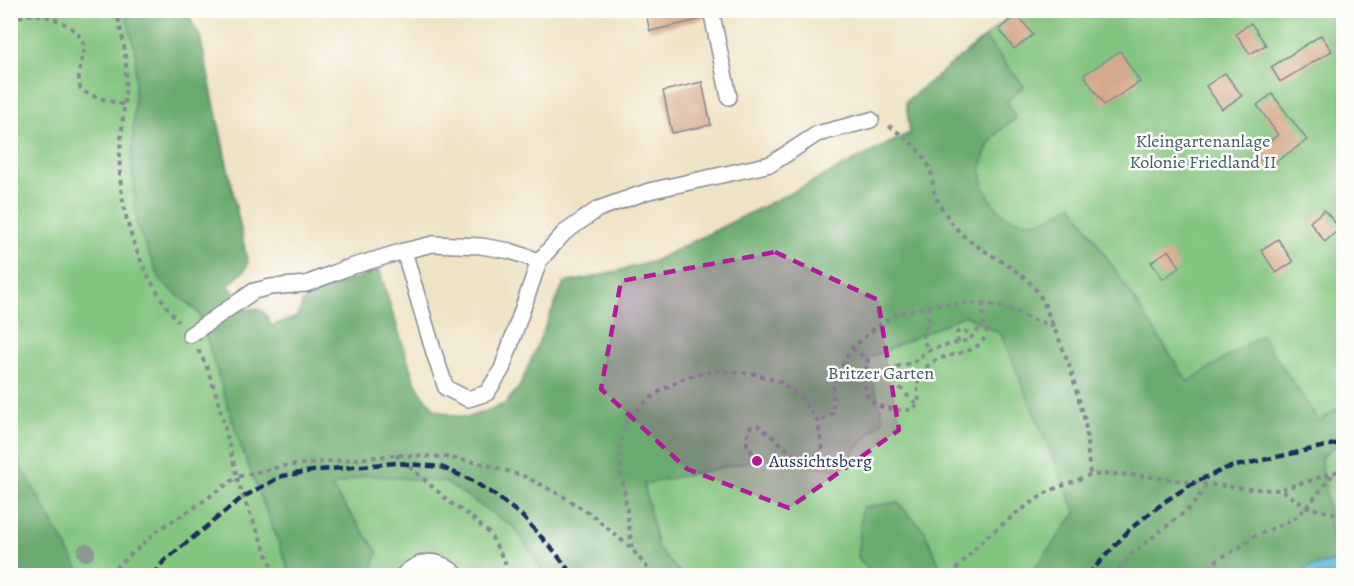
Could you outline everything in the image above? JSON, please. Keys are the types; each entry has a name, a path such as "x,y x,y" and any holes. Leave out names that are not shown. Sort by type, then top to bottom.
{"lane":[{"path":"711,10 729,97"},
{"path":"405,251 446,388 468,399 487,393 502,369 539,261 564,233 598,209 649,191 771,164 817,134 871,120"},
{"path":"190,335 254,291 306,284 347,268 433,244 481,246 510,251 539,261"},
{"path":"402,576 411,567 432,562 442,564 458,576"}],"path":[{"path":"116,10 126,69 120,154 121,191 130,233 148,276 167,307 190,335 206,365 218,400 243,497 276,576"},
{"path":"10,18 37,14 53,18 66,25 80,36 84,44 79,82 81,89 124,105"},
{"path":"904,137 921,155 930,169 935,195 950,220 964,236 1032,284 1043,301 1068,364 1085,421 1090,475"},
{"path":"818,422 833,413 833,382 852,348 896,314 939,304 983,303 1053,325"},
{"path":"852,348 868,360 864,377 865,389 869,398 879,406 891,410 912,410 920,397 917,384 925,368 933,360 975,349 987,335 983,303"},
{"path":"928,307 928,321 923,338 928,351"},
{"path":"917,404 894,379 894,368 899,364 912,364 928,351 969,340 984,324"},
{"path":"958,343 957,333 959,331 965,330 971,338"},
{"path":"632,549 619,451 627,418 657,393 686,377 716,371 755,374 780,381 802,400 818,422 822,448 816,456 806,462 758,425 748,428 747,444 757,461"},
{"path":"396,455 490,534 506,564 507,576"},
{"path":"111,576 118,566 158,530 237,477 283,466 396,455 445,457 485,464 526,477 561,495 592,515 632,549 654,576"},
{"path":"950,576 984,539 1018,512 1049,491 1090,475 1131,475 1249,489 1281,490 1334,473 1344,467"},
{"path":"1204,576 1218,559 1239,548 1252,537 1294,519 1307,507 1334,473"},
{"path":"1113,576 1129,557 1191,507 1208,484"},
{"path":"1281,490 1307,507 1344,516"},
{"path":"10,556 28,576"}],"highlighted area":[{"path":"775,252 878,300 899,430 789,508 687,469 601,389 621,281"}],"green space":[{"name":"Britzer Garten","path":"10,11 186,11 200,37 248,264 244,271 228,285 246,309 263,312 271,326 297,317 303,302 309,296 379,270 413,377 421,392 435,410 467,418 505,404 520,386 564,283 652,262 910,133 906,101 1017,11 1343,11 1343,575 11,575"},
{"name":"Britzer Garten","path":"125,11 186,11 200,37 248,264 244,271 228,285 246,309 263,312 271,326 297,317 303,302 309,296 379,270 413,377 421,392 435,410 467,418 505,404 520,386 564,283 652,262 910,133 906,101 985,38 1024,86 1007,101 1016,118 997,134 989,144 984,156 983,181 994,204 1003,213 1026,222 1048,218 1072,204 1188,382 1261,335 1319,421 1343,405 1343,439 1321,458 1335,561 1313,566 1294,575 1030,575 1076,513 1001,334 965,315 866,359 884,419 837,470 766,458 644,484 658,549 682,575 545,575 515,528 445,482 365,475 331,487 378,552 370,575 291,575 240,444 198,312 161,281 137,227 132,162 136,54"},
{"path":"11,448 82,575 11,575"},
{"path":"897,502 924,530 941,568 1009,575 872,575 858,557 862,508"}],"water":[{"path":"1343,560 1343,575 1294,575 1313,566"}],"building":[{"path":"645,10 701,10 703,19 650,31"},
{"path":"1017,14 1033,35 1014,49 999,29"},
{"path":"1251,23 1266,45 1250,54 1236,34"},
{"path":"1321,35 1332,51 1280,82 1271,67"},
{"path":"1120,51 1140,82 1104,105 1084,75"},
{"path":"1225,73 1242,96 1222,109 1206,86"},
{"path":"702,82 711,125 672,133 663,91"},
{"path":"1272,94 1307,140 1267,168 1255,152 1278,135 1257,105"},
{"path":"1324,210 1340,228 1325,242 1310,222"},
{"path":"1278,239 1293,262 1276,273 1261,250"},
{"path":"1169,250 1180,267 1163,279 1151,262"}],"railway":[{"path":"1087,576 1130,529 1167,500 1195,482 1227,468 1344,442"},
{"path":"153,576 164,561 243,497 282,476 396,463 441,467 471,480 495,495 522,516 555,552 573,576"}],"place":[{"name":"Aussichtsberg","path":"757,461"}],"park label":[{"name":"Kleingartenanlage Kolonie Friedland II","path":"1203,151"}]}
